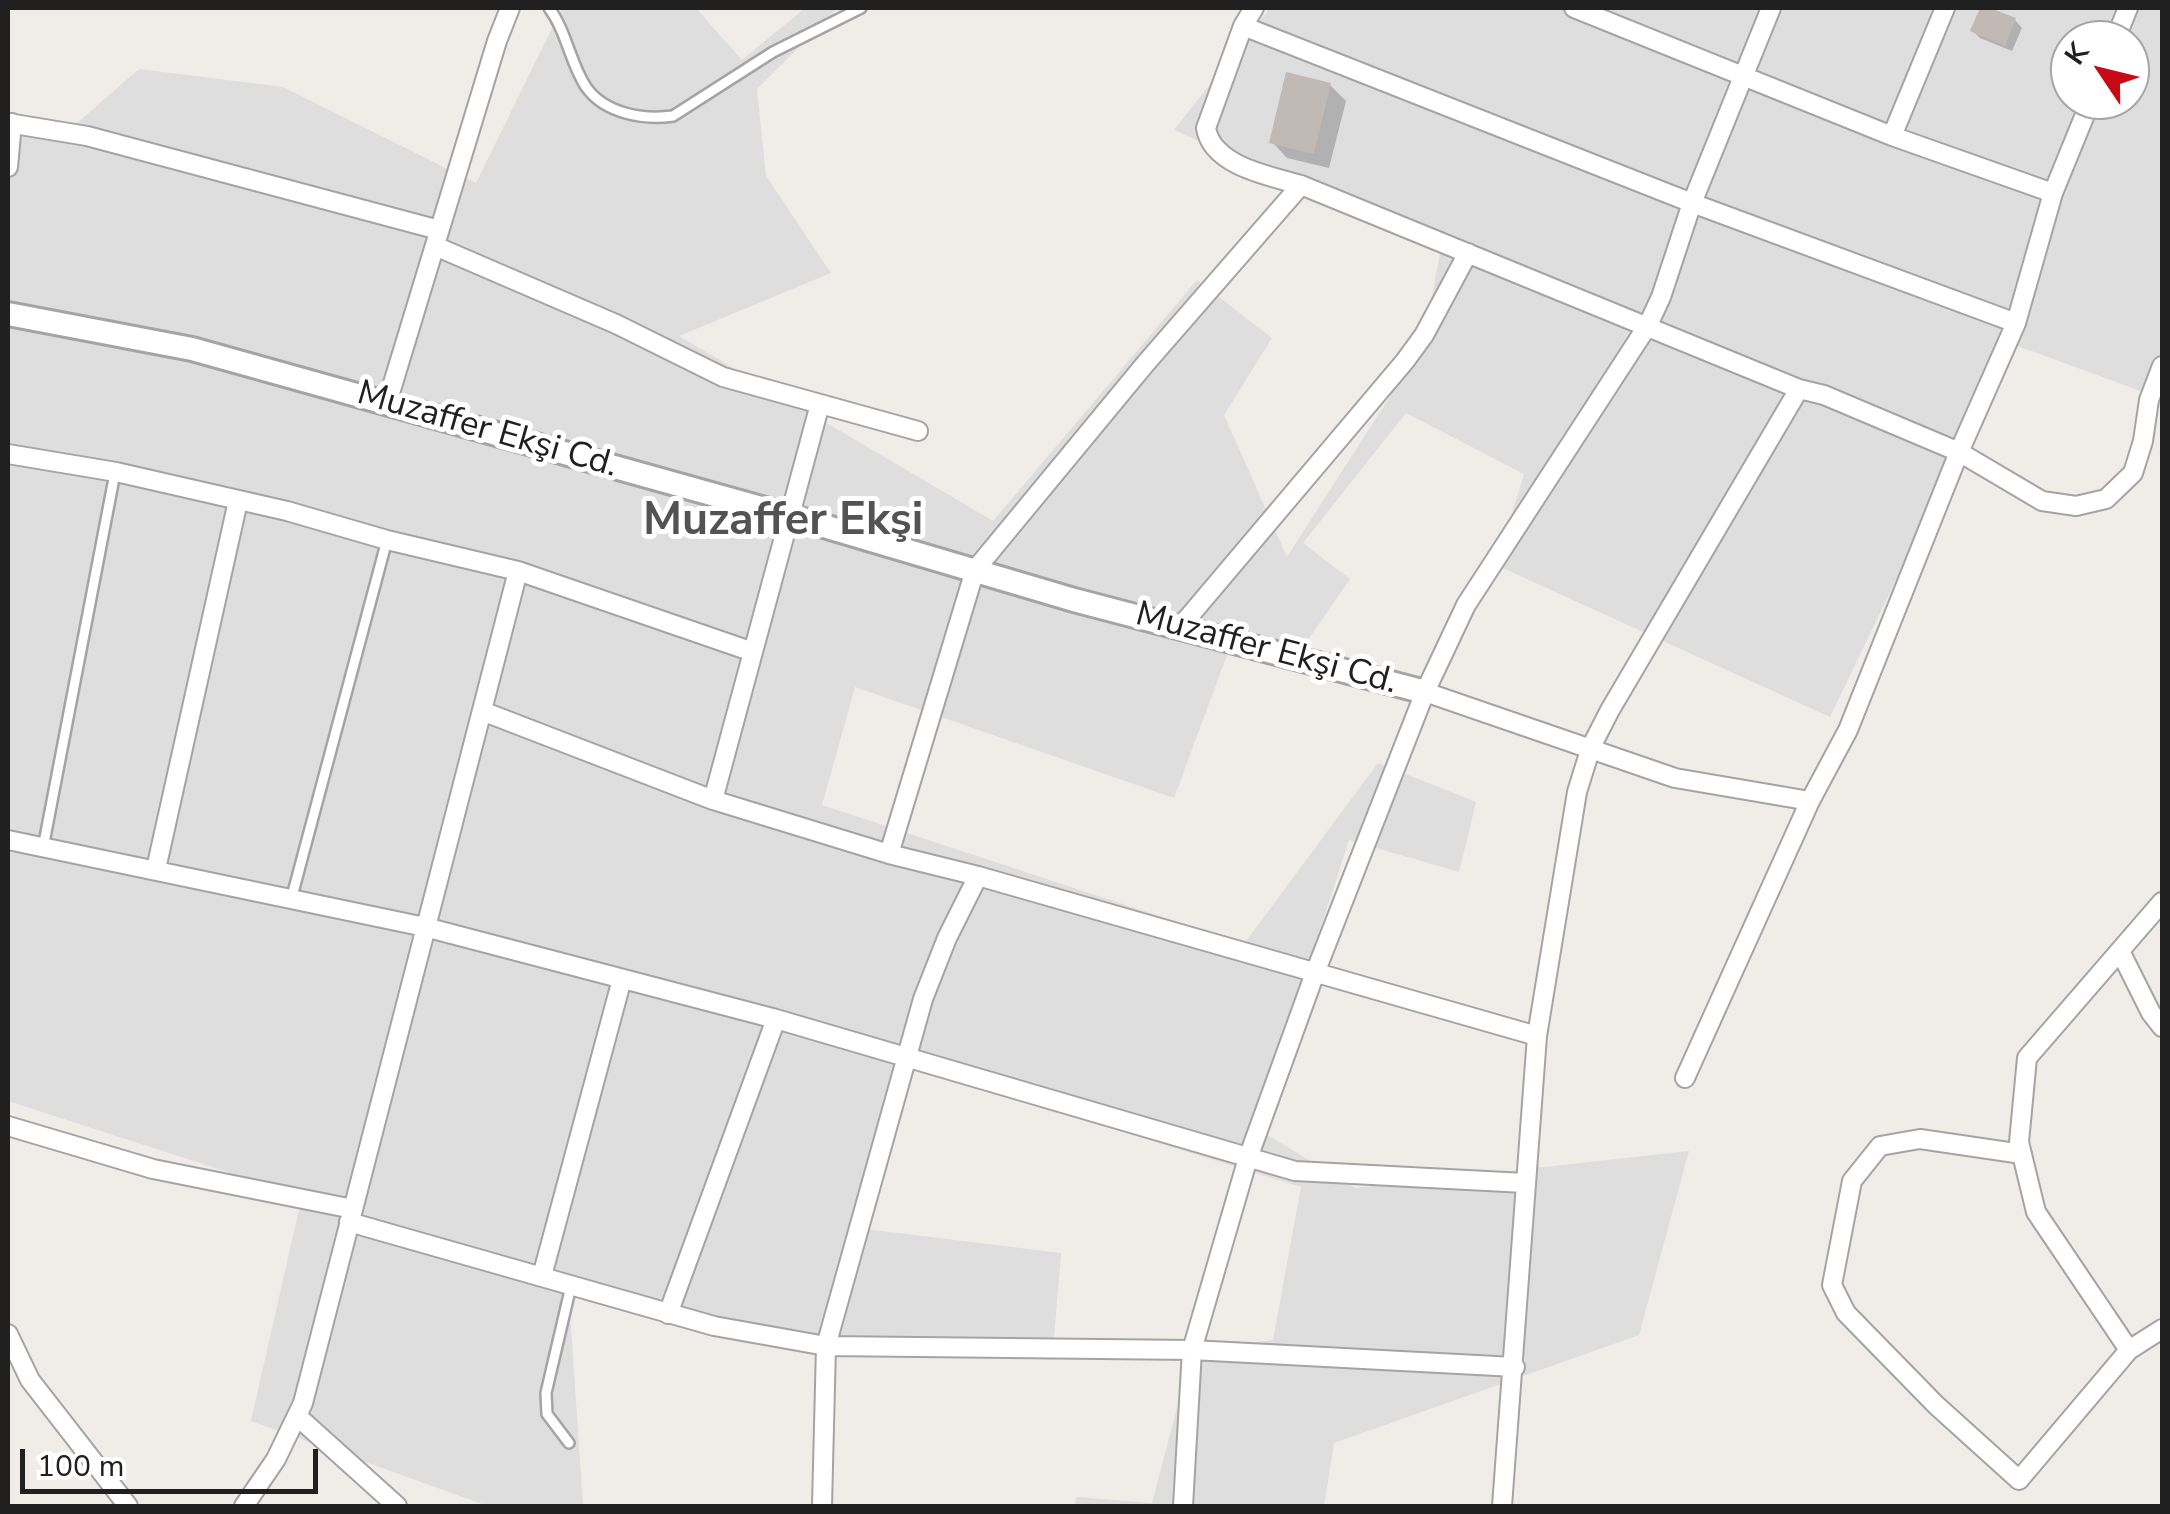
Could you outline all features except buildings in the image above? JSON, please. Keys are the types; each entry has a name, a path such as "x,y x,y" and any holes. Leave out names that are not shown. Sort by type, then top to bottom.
{"street":[{"path":"387,403 510,8"},
{"path":"1254,8 1243,26 1206,128 1208,139 1219,154 1959,452 2042,502 2076,506 2106,499 2133,473 2143,442 2148,400 2162,366"},
{"path":"1574,8 1598,12 1892,136 2052,193"},
{"path":"1184,1506 1192,1350 1248,1158 1424,692 1466,605 1648,325 1692,203 1771,8"},
{"path":"1892,136 1945,8"},
{"path":"1243,26 1692,203 2016,323"},
{"path":"1686,1078 1810,801 1848,730 1959,452 2016,323 2052,193 2083,120"},
{"path":"8,167 10,123 87,136 437,238 723,377 918,432"},
{"path":"889,854 974,570 1301,185"},
{"path":"1181,626 1406,361 1424,336 1468,253"},
{"name":"Muzaffer Ekşi Cd.","path":"8,314 192,349 974,570 1424,692"},
{"path":"1502,1506 1537,1036 1577,792 1591,747 1610,710 1799,389"},
{"path":"713,800 820,404"},
{"path":"8,454 116,472 287,511 518,571 753,652"},
{"path":"156,869 238,501"},
{"path":"244,1506 276,1458 303,1404 518,571"},
{"path":"1424,692 1675,778 1810,801"},
{"path":"482,711 713,800 889,854 1537,1036"},
{"path":"8,840 426,927 776,1019 1295,1171 1525,1183"},
{"path":"822,1506 826,1346 934,970 978,876"},
{"path":"2129,1350 2036,1212 2019,1142 2027,1058 2162,902"},
{"path":"2120,951 2162,1027"},
{"path":"542,1276 622,979"},
{"path":"668,1314 776,1019"},
{"path":"8,1126 153,1169 351,1216 570,1286 766,1338 826,1346 1192,1350 1515,1367"},
{"path":"2022,1154 1920,1139 1880,1146 1852,1181 1832,1285 1846,1312 1936,1405 2019,1480 2129,1350 2162,1329"},
{"path":"8,1334 30,1380 128,1506"},
{"path":"297,1416 397,1506"}],"lane":[{"path":"549,8 564,31 586,87 596,97 620,112 660,118 673,116 772,52 862,8"},
{"path":"43,848 116,472"},
{"path":"291,900 387,540"},
{"path":"569,1443 547,1414 546,1393 570,1286"}],"shaded area":[{"path":"562,8 696,8 742,60 805,8 838,8 757,89 766,176 831,273 679,336 993,521 1197,280 1272,338 1224,415 1287,557 1423,345 1441,247 1174,130 1270,8 2162,8 2162,399 2010,343 1830,717 1496,565 1524,474 1406,413 1303,543 1350,579 1287,670 1233,639 1174,798 855,687 822,805 1244,944 1378,763 1476,802 1459,872 1349,840 1256,1128 1355,1188 1689,1151 1639,1335 1334,1443 1324,1506 1075,1506 1076,1497 1152,1503 1192,1351 1273,1340 1301,1187 907,1065 865,1229 1061,1253 1052,1360 826,1346 568,1283 583,1506 488,1506 251,1421 302,1196 8,1101 8,126 69,130 139,69 283,87 476,183"}],"district":[{"name":"Muzaffer Ekşi","path":"783,523"}]}
